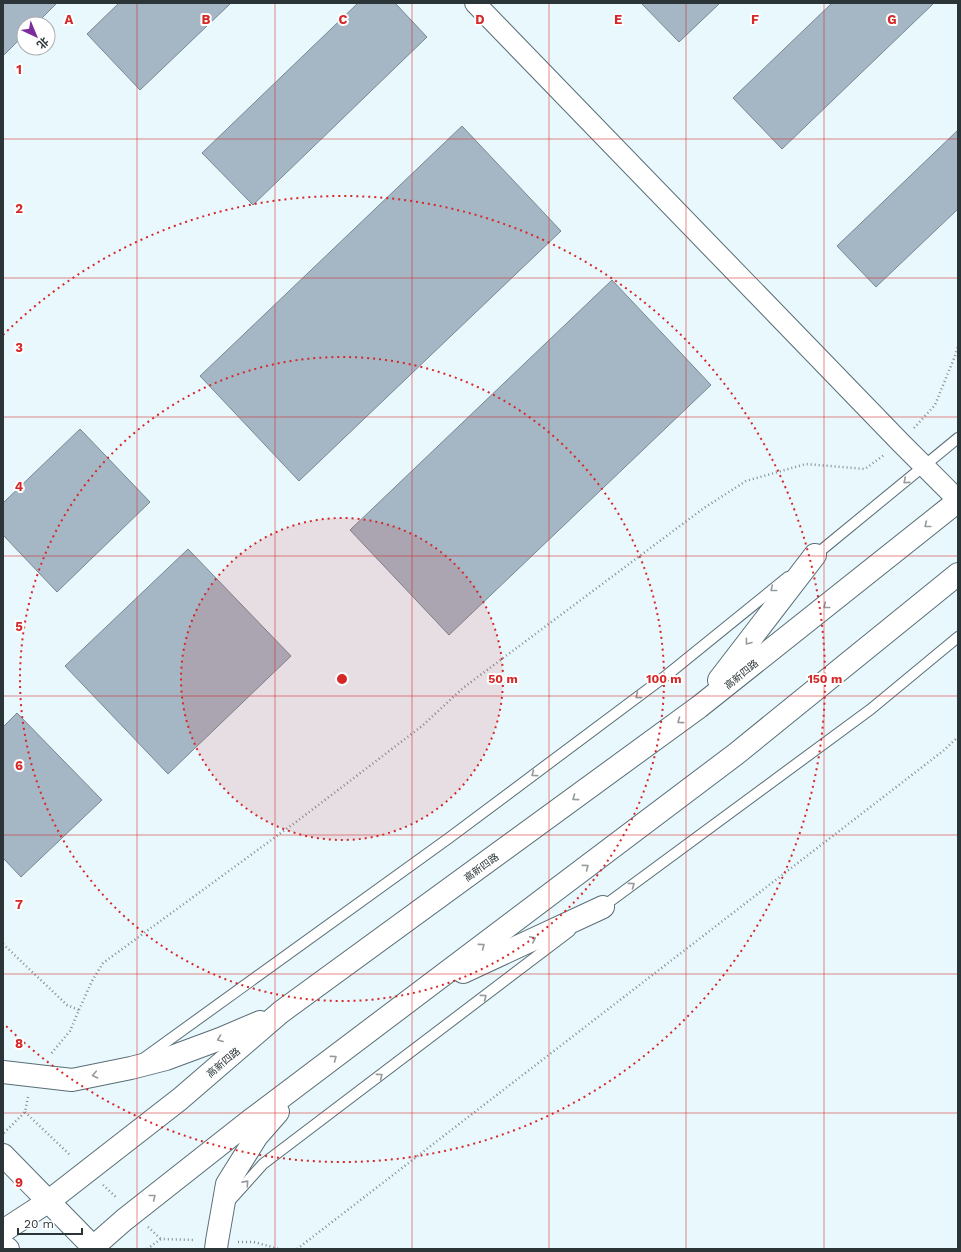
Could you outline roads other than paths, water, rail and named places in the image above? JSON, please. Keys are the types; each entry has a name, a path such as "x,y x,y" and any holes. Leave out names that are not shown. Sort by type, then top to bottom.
{"main road":[{"name":"高新四路","path":"3,1231 49,1201 180,1099 281,1012 698,707 958,500"},
{"path":"698,707 815,555"},
{"path":"3,1155 93,1248 133,1213 251,1120 736,754 958,574"},
{"path":"422,991 603,907"},
{"path":"4,1071 72,1080 131,1068 200,1046 281,1012"},
{"path":"216,1245 227,1184 257,1136 308,1077"},
{"path":"3,1245 8,1249"}],"street":[{"path":"475,3 923,466 958,500"}],"lane":[{"path":"131,1068 449,838 667,675 958,438"},
{"path":"216,1245 226,1205 263,1164 603,907 870,709 958,637"}]}
